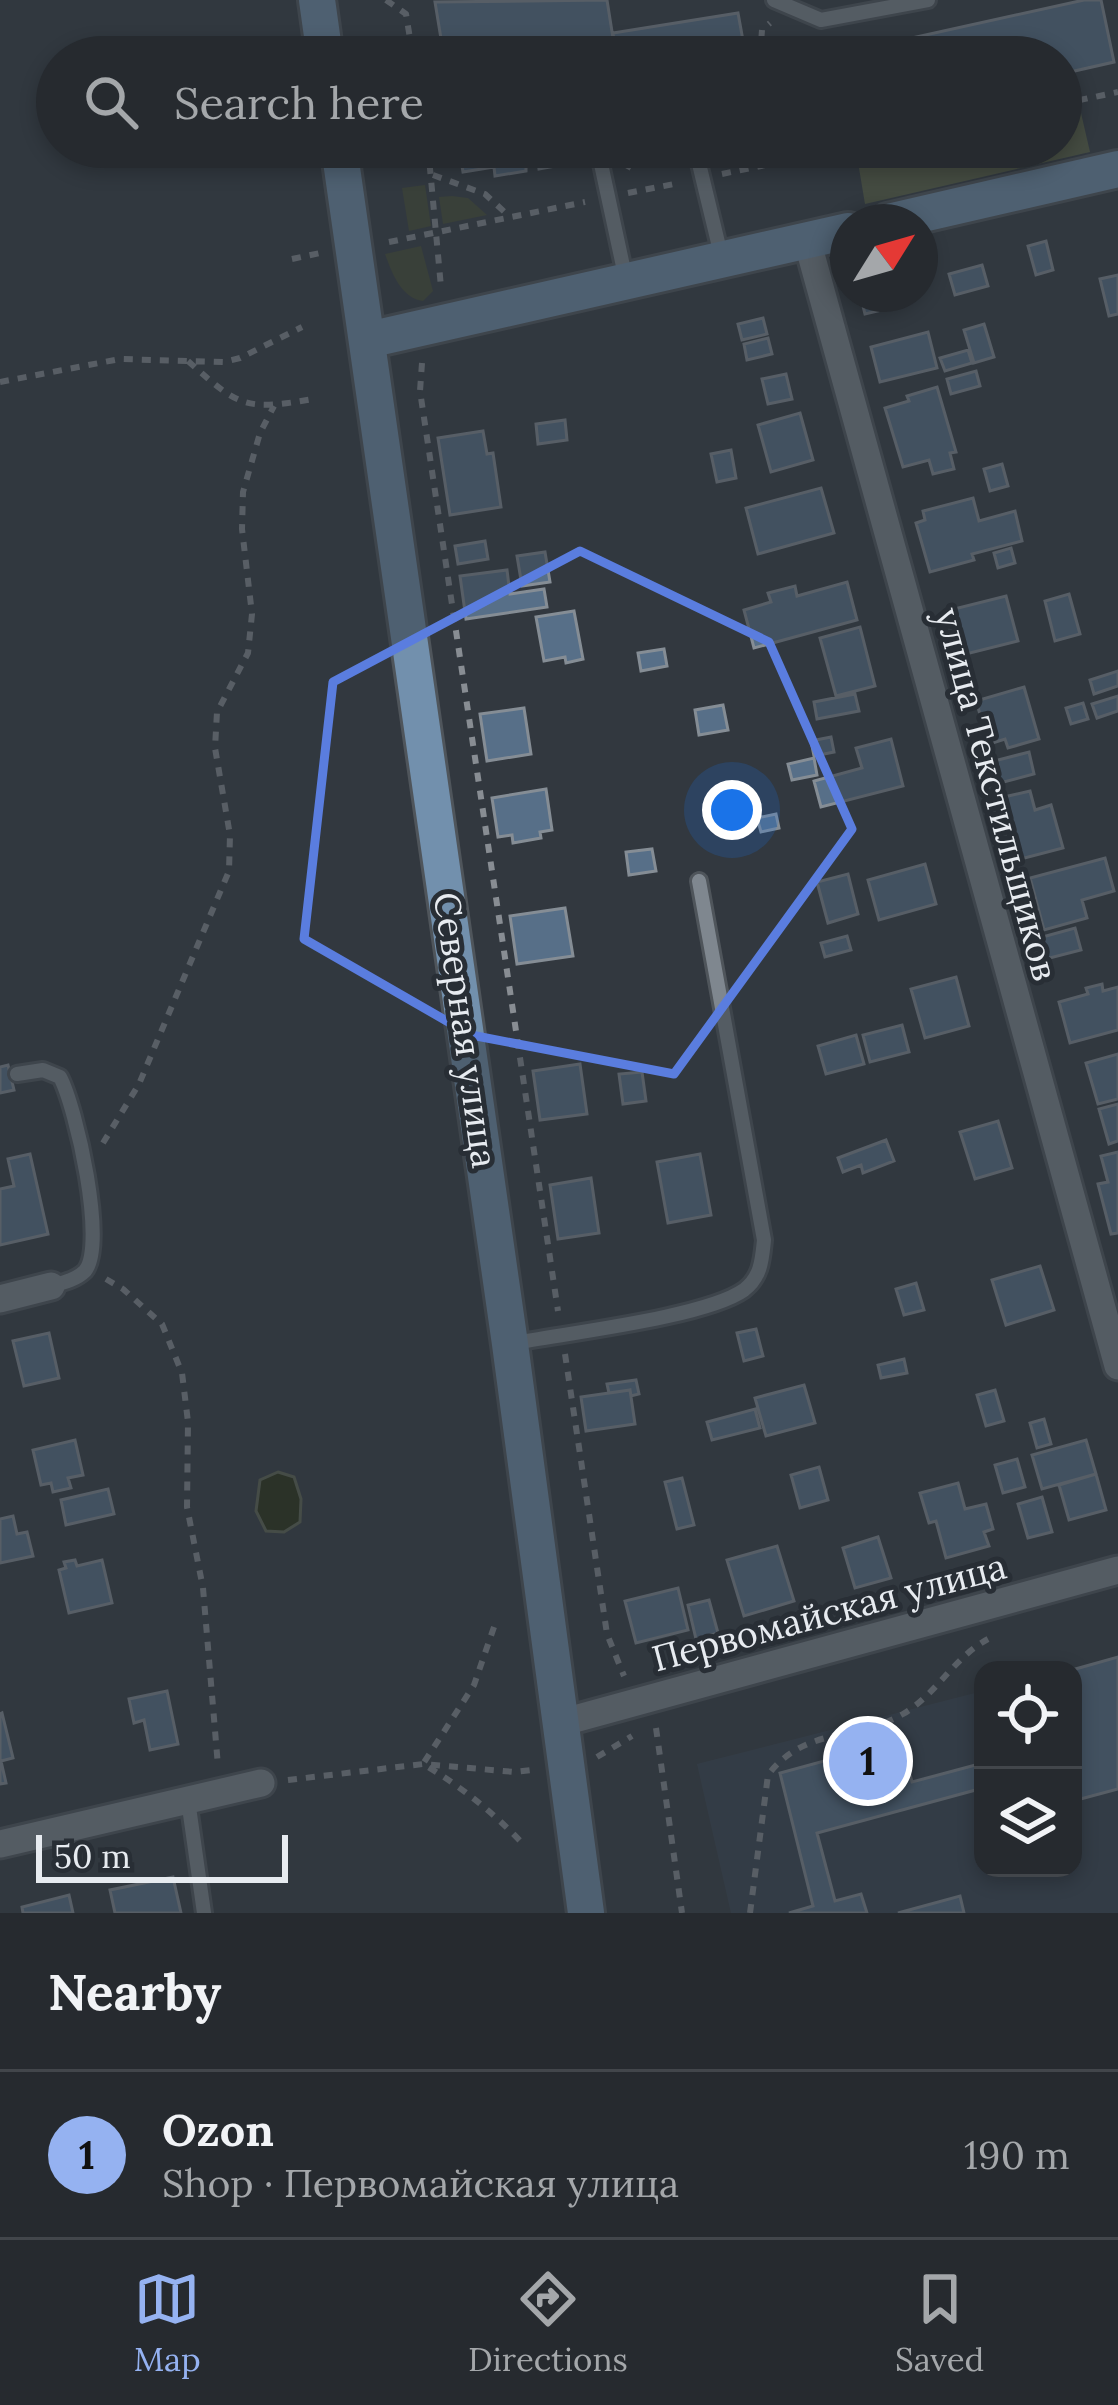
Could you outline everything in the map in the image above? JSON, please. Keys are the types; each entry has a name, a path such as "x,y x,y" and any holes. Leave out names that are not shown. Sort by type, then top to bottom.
{"main road":[{"path":"317,0 323,36"},
{"name":"Северная улица","path":"342,168 586,1913"},
{"path":"938,211 1118,170"},
{"path":"368,340 830,235"}],"street":[{"name":"улица Текстильщиков","path":"807,240 1118,1366"},
{"path":"0,1298 50,1286"},
{"name":"Первомайская улица","path":"560,1723 1118,1570"},
{"path":"0,1844 261,1783"}],"lane":[{"path":"780,4 820,20 928,0"},
{"path":"602,168 626,282"},
{"path":"700,168 722,260"},
{"path":"510,1344 695,1309 746,1288 761,1269 764,1240 699,881"},
{"path":"17,1074 43,1070 60,1077 69,1094 87,1169 93,1248 87,1269 72,1280 50,1286"},
{"path":"188,1800 204,1913"}],"path":[{"path":"386,0 406,14 410,36"},
{"path":"762,36 780,4"},
{"path":"1082,100 1118,92"},
{"path":"432,168 442,296 423,358 420,391 607,1634 623,1675"},
{"path":"433,175 485,194 510,218"},
{"path":"292,259 329,251"},
{"path":"0,382 119,359 224,362 302,327"},
{"path":"186,359 227,396 246,405 313,399"},
{"path":"87,1169 139,1084 229,871 230,836 215,748 217,712 248,653 252,614 242,529 244,492 260,434 274,406"},
{"path":"87,1269 123,1289 162,1324 182,1373 188,1422 187,1507 203,1588 220,1792"},
{"path":"423,1764 474,1685 494,1627"},
{"path":"750,1913 768,1775 781,1758 797,1746 900,1716 939,1687 969,1649 1001,1631"},
{"path":"655,1722 682,1913"},
{"path":"423,1764 476,1800 525,1846"},
{"path":"261,1783 423,1764 515,1772"}],"highlighted area":[{"path":"580,551 769,642 852,829 674,1074 471,1035 304,939 333,682"}],"shaded area":[{"path":"1082,117 1090,152 1082,154"},
{"path":"859,168 1021,168 865,204"},
{"path":"425,185 431,226 409,231 402,188"},
{"path":"439,197 468,198 487,215 443,224"},
{"path":"421,246 433,291 423,301 403,290 385,254"},
{"path":"278,1472 294,1477 301,1499 300,1522 284,1532 266,1531 256,1511 260,1480"},
{"path":"1118,1657 1118,1913 731,1913 697,1764 974,1693 974,1877 1082,1877 1082,1666"}],"building":[{"path":"607,0 613,36 441,36 435,2"},
{"path":"1101,0 1114,62 1082,69 1082,36 921,36"},
{"path":"738,13 742,36 613,36"},
{"path":"494,168 526,168 526,171 495,176"},
{"path":"1046,241 1053,270 1036,275 1028,246"},
{"path":"982,265 988,286 955,295 949,274"},
{"path":"1118,275 1118,314 1109,316 1100,279"},
{"path":"763,318 767,334 742,340 738,324"},
{"path":"984,324 994,357 974,363 964,330"},
{"path":"928,332 937,368 880,382 871,347"},
{"path":"768,338 772,354 747,360 744,344"},
{"path":"968,350 972,363 945,371 940,358"},
{"path":"976,371 980,386 951,394 947,379"},
{"path":"786,374 792,399 768,404 762,379"},
{"path":"937,387 956,452 950,453 954,469 933,474 929,460 903,467 885,408"},
{"path":"800,413 813,460 771,472 758,425"},
{"path":"565,420 567,440 538,444 536,424"},
{"path":"483,431 487,454 493,453 501,507 450,515 438,438"},
{"path":"731,450 736,478 717,482 711,454"},
{"path":"1002,464 1008,486 990,491 984,469"},
{"path":"821,488 834,533 758,554 746,508"},
{"path":"973,498 979,521 1015,511 1022,541 972,554 974,560 930,572 916,523 925,520 923,511"},
{"path":"485,541 488,559 458,564 455,546"},
{"path":"1011,548 1015,563 998,568 994,553"},
{"path":"545,552 550,582 522,586 517,556"},
{"path":"507,570 510,594 544,589 547,607 466,619 460,576"},
{"path":"847,582 857,620 754,648 744,610 771,602 768,593 795,586 797,596"},
{"path":"1069,594 1080,634 1055,641 1045,601"},
{"path":"1006,596 1018,641 966,654 954,609"},
{"path":"574,611 583,659 544,661 536,617"},
{"path":"860,627 875,686 836,696 820,638"},
{"path":"664,649 667,666 641,671 638,653"},
{"path":"1118,671 1118,686 1094,694 1090,680"},
{"path":"1024,687 1039,739 1008,748 1005,739 989,744 976,701"},
{"path":"855,694 859,711 817,719 814,702"},
{"path":"1118,696 1118,711 1097,718 1092,704"},
{"path":"1083,703 1088,719 1071,724 1066,708"},
{"path":"723,705 728,730 699,735 695,710"},
{"path":"524,708 531,754 487,761 480,714"},
{"path":"831,737 834,752 814,756 811,741"},
{"path":"891,739 903,786 821,807 814,781 862,768 856,748"},
{"path":"1029,752 1034,774 1000,783 994,761"},
{"path":"814,758 817,775 792,780 788,764"},
{"path":"546,789 552,830 540,832 541,838 513,843 512,835 498,837 492,798"},
{"path":"1030,791 1035,810 1051,805 1063,848 1017,860 1004,797"},
{"path":"776,814 779,828 761,832 757,818"},
{"path":"652,849 656,871 629,875 626,852"},
{"path":"1105,858 1114,891 1082,900 1087,918 1044,930 1030,878"},
{"path":"925,864 936,904 879,920 868,880"},
{"path":"848,874 858,914 828,923 817,882"},
{"path":"565,908 573,956 517,964 510,916"},
{"path":"1075,928 1081,950 1042,960 1035,939"},
{"path":"847,936 851,950 825,957 821,943"},
{"path":"956,977 969,1026 925,1038 911,989"},
{"path":"1102,984 1103,991 1118,987 1118,1030 1070,1043 1059,1002 1088,994 1086,988"},
{"path":"902,1025 909,1052 870,1062 863,1035"},
{"path":"856,1035 864,1064 826,1074 818,1046"},
{"path":"1118,1054 1118,1099 1098,1104 1086,1063"},
{"path":"580,1064 587,1114 540,1120 533,1071"},
{"path":"8,1065 14,1090 0,1093 0,1067"},
{"path":"642,1072 646,1101 623,1104 619,1074"},
{"path":"1118,1104 1118,1141 1109,1144 1099,1109"},
{"path":"998,1121 1012,1168 975,1179 960,1132"},
{"path":"886,1140 894,1161 863,1173 861,1165 843,1172 838,1158"},
{"path":"1118,1152 1118,1233 1111,1234 1098,1184 1108,1182 1101,1156"},
{"path":"30,1154 48,1234 0,1245 0,1189 14,1186 8,1159"},
{"path":"700,1154 711,1215 668,1223 657,1162"},
{"path":"591,1178 599,1233 558,1239 550,1185"},
{"path":"1040,1266 1054,1310 1006,1325 992,1280"},
{"path":"916,1283 924,1310 904,1315 896,1289"},
{"path":"756,1329 763,1356 744,1361 737,1333"},
{"path":"49,1333 59,1378 24,1386 13,1341"},
{"path":"904,1359 907,1373 881,1378 878,1365"},
{"path":"636,1380 639,1394 631,1396 630,1390 609,1393 607,1384"},
{"path":"804,1385 815,1423 766,1436 755,1398"},
{"path":"630,1390 635,1424 586,1431 581,1397"},
{"path":"995,1390 1004,1421 986,1426 977,1395"},
{"path":"755,1409 760,1428 712,1440 707,1422"},
{"path":"1044,1419 1051,1444 1037,1448 1030,1423"},
{"path":"75,1440 83,1475 68,1478 71,1488 53,1492 51,1483 41,1485 33,1450"},
{"path":"1086,1440 1096,1474 1042,1489 1032,1455"},
{"path":"1017,1459 1025,1487 1003,1493 995,1465"},
{"path":"819,1467 828,1500 800,1508 791,1475"},
{"path":"1096,1474 1106,1510 1069,1520 1059,1485"},
{"path":"682,1478 694,1525 677,1529 665,1482"},
{"path":"958,1483 965,1509 986,1504 993,1529 984,1532 989,1546 946,1558 936,1521 929,1523 920,1493"},
{"path":"108,1489 114,1514 66,1525 61,1500"},
{"path":"1042,1497 1052,1532 1028,1538 1018,1504"},
{"path":"13,1516 17,1534 27,1532 33,1556 0,1563 0,1519"},
{"path":"878,1537 891,1578 855,1588 843,1548"},
{"path":"777,1546 794,1601 744,1616 727,1560"},
{"path":"75,1560 77,1566 102,1560 112,1603 69,1613 59,1570 66,1568 64,1562"},
{"path":"678,1588 688,1630 636,1643 625,1601"},
{"path":"709,1600 718,1633 696,1639 688,1605"},
{"path":"1118,1657 1118,1789 1082,1799 1082,1769 1082,1667"},
{"path":"167,1691 178,1744 150,1750 144,1720 134,1723 129,1699"},
{"path":"0,1714 13,1758 1,1761 6,1783 0,1784"},
{"path":"901,1740 912,1782 974,1765 974,1790 817,1833 835,1901 861,1894 867,1913 789,1913 813,1906 780,1773"},
{"path":"173,1877 181,1913 115,1913 110,1890"},
{"path":"69,1895 73,1913 23,1913 22,1907"},
{"path":"960,1896 964,1913 898,1913"}],"place":[{"name":"Ozon","path":"868,1761"}]}
